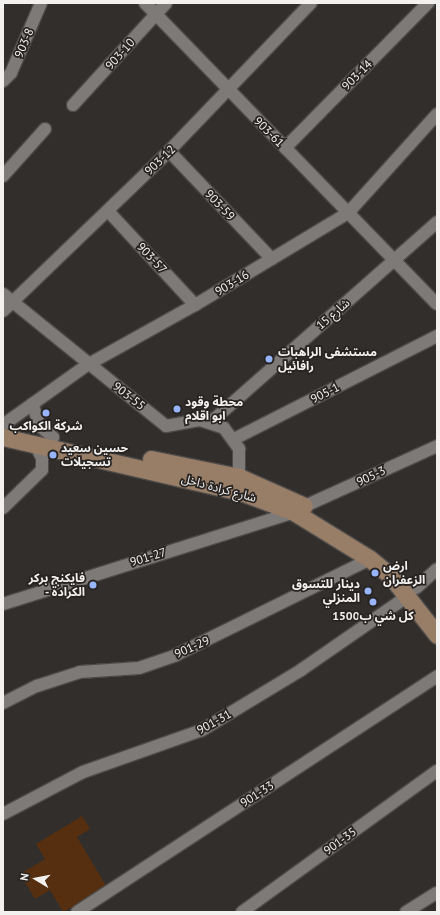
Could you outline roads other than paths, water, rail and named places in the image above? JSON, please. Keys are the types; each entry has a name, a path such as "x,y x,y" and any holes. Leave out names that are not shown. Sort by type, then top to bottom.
{"main road":[{"name":"شارع كرادة داخل","path":"3,426 238,477 384,556 412,592 437,636"},
{"name":"شارع كرادة داخل","path":"3,437 241,492 299,509 370,559 412,592 437,616"}],"street":[{"name":"903-8","path":"6,75 41,3"},
{"name":"903-61","path":"145,3 228,92 285,148 437,304"},
{"name":"903-10","path":"73,105 166,3"},
{"name":"903-12","path":"3,311 7,298 108,211 228,92 311,3"},
{"name":"903-14","path":"285,148 428,3"},
{"name":"903-16","path":"3,426 88,365 195,305 348,213 437,114"},
{"path":"3,176 45,129"},
{"name":"903-59","path":"169,151 272,259"},
{"name":"903-57","path":"108,211 195,305"},
{"name":"شارع 15","path":"210,422 437,222"},
{"name":"903-55","path":"7,298 88,365 166,426 200,420 210,422 224,428 234,439"},
{"name":"905-1","path":"234,439 437,336"},
{"path":"32,404 41,427 53,438"},
{"path":"234,439 241,461 238,477"},
{"path":"3,508 42,470 42,458 35,444"},
{"name":"905-3","path":"299,509 437,446"},
{"name":"901-27","path":"3,604 299,509"},
{"name":"901-29","path":"3,703 37,686 80,672 139,668 176,655 370,559"},
{"name":"901-31","path":"3,814 83,772 136,756 202,730 301,670 412,592 437,569"},
{"name":"901-33","path":"77,912 437,676"},
{"name":"901-35","path":"242,912 437,771"},
{"path":"406,912 437,893"}],"place":[{"name":"مستشفى الراهبات رافائيل","path":"269,359"},
{"name":"محطة وقود ابو اقلام","path":"177,409"},
{"name":"شركة الكواكب","path":"46,413"},
{"name":"حسين سعيد تسجيلات","path":"53,455"},
{"name":"ارض الزعفران","path":"375,573"},
{"name":"فايكنج بركر - الكرادة","path":"93,585"},
{"name":"دينار للتسوق المنزلي","path":"368,591"},
{"name":"كل شي ب1500","path":"373,602"}]}
